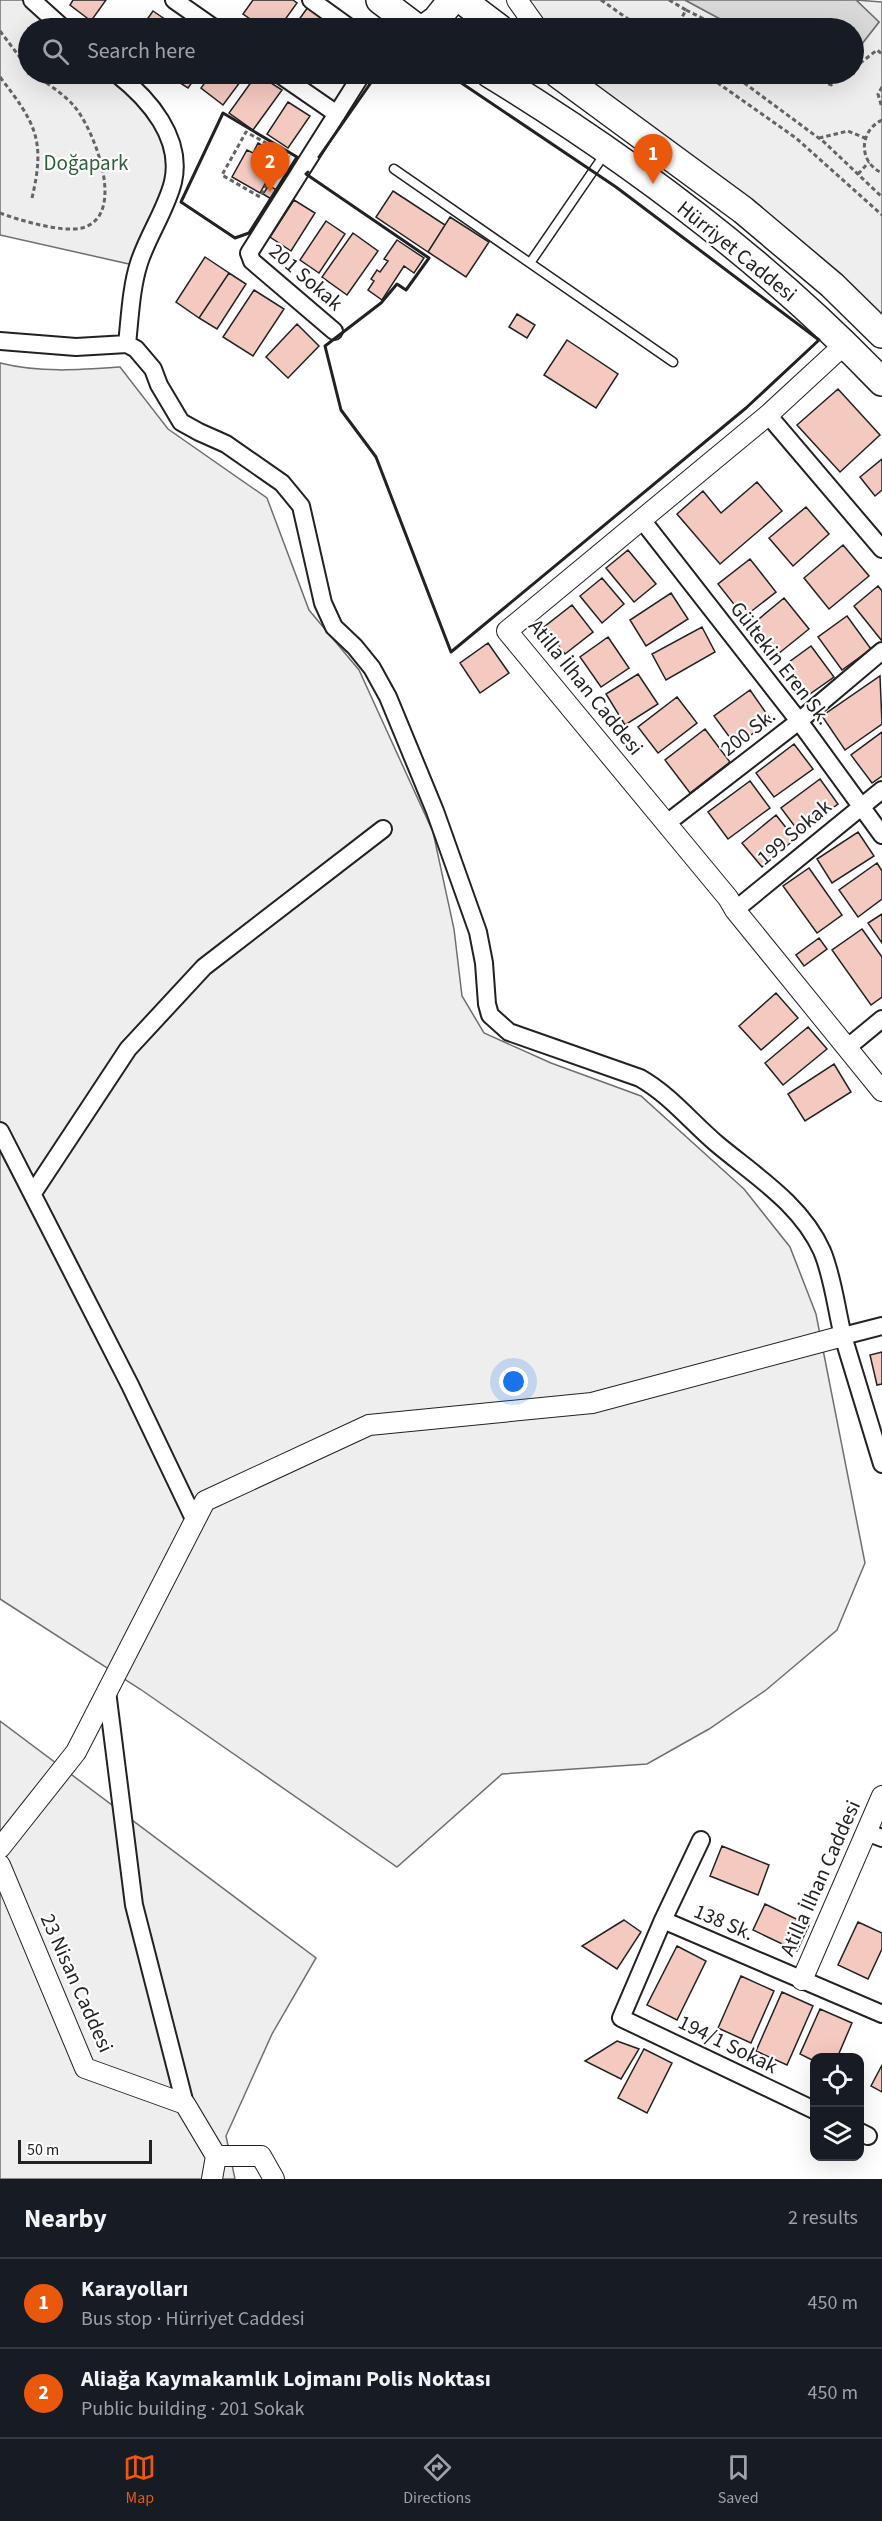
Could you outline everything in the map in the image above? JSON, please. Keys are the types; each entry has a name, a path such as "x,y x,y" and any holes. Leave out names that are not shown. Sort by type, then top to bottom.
{"highway":[{"path":"438,18 452,0"},
{"path":"462,0 486,18"},
{"name":"Hürriyet Caddesi","path":"506,84 576,127 722,234 846,343 882,382"},
{"name":"Hürriyet Caddesi","path":"571,84 742,210 832,285 882,334"}],"street":[{"path":"32,0 52,18"},
{"path":"174,0 200,18"},
{"path":"311,0 336,18"},
{"path":"517,0 530,18"},
{"path":"127,344 138,266 173,181 174,159 162,122 130,84"},
{"path":"294,84 337,114"},
{"name":"201 Sokak","path":"334,331 252,261 249,253 356,84"},
{"path":"582,84 601,106"},
{"path":"0,341 76,347 127,344 145,356 181,422 226,444 253,461 282,483 301,506 323,603 334,627 356,647 372,668 388,697 435,811 478,932 490,1015 508,1032 623,1071 656,1087 717,1144 764,1180 802,1219 821,1250 843,1336 882,1464"},
{"name":"Atilla İlhan Caddesi","path":"846,343 768,415 507,631 728,898 735,910 882,1091"},
{"path":"768,415 882,549"},
{"name":"Gültekin Eren Sk.","path":"642,520 799,721 882,835"},
{"name":"200 Sk.","path":"667,824 799,721 882,651"},
{"name":"199 Sokak","path":"735,910 882,790"},
{"path":"33,1193 128,1049 204,967 383,829"},
{"path":"848,1047 882,1020"},
{"path":"0,1131 130,1385 195,1521"},
{"path":"0,1848 76,1752 205,1501 369,1425 592,1403 882,1326"},
{"path":"107,1691 134,1905 185,2104 216,2156 212,2179"},
{"name":"Atilla İlhan Caddesi","path":"802,1980 874,1835 882,1796"},
{"name":"138 Sk.","path":"701,1840 663,1920 882,2014"},
{"name":"23 Nisan Caddesi","path":"0,1865 85,2068 185,2104"},
{"name":"194/1 Sokak","path":"663,1920 621,2018 810,2108"},
{"path":"216,2156 261,2156 274,2179"}],"lane":[{"path":"530,263 608,150"},
{"path":"394,169 673,362"}],"path":[{"path":"601,0 627,18"},
{"path":"669,0 702,18"},
{"path":"682,18 686,10"},
{"path":"0,31 18,55"},
{"path":"864,60 877,50 882,54"},
{"path":"0,77 27,113 38,140 39,170 32,198"},
{"path":"0,213 66,229 82,228 94,222 100,215 105,201 105,184 88,128 74,105 48,84"},
{"path":"719,84 796,138 882,215"},
{"path":"746,84 819,138 882,196"},
{"path":"882,87 879,94 882,108"},
{"path":"882,120 869,130 864,148 869,162 882,173"},
{"path":"819,138 848,131 865,138"},
{"path":"267,184 260,196 222,175 246,132 293,158"},
{"path":"858,174 869,162"}],"green space":[{"name":"Doğapark","path":"0,0 32,0 52,18 18,18 18,84 130,84 136,89 174,159 138,266 0,235"},
{"path":"517,0 685,0 718,18 530,18"},
{"path":"856,0 882,2 882,334 586,84 864,84 864,41 879,22"},
{"path":"0,363 30,368 75,370 120,367 168,429 267,498 309,610 359,670 433,832 454,929 462,996 484,1033 551,1063 641,1096 744,1189 790,1247 816,1314 865,1563 837,1630 766,1690 709,1729 647,1764 502,1774 397,1867 140,1689 0,1599"},
{"path":"0,1721 316,1958 272,2034 226,2136 235,2179 0,2179"}],"shaded area":[{"path":"685,0 856,0 879,22 864,41 864,18 718,18"}],"building":[{"path":"73,0 106,0 93,18 87,18 70,5"},
{"path":"253,0 293,0 297,3 286,18 249,18 243,14"},
{"path":"308,7 325,18 300,18"},
{"path":"153,11 163,18 148,18"},
{"path":"204,84 239,84 223,105 201,88"},
{"path":"250,84 273,84 282,90 253,130 229,113"},
{"path":"288,102 310,116 288,148 267,134"},
{"path":"258,143 287,160 276,178 270,175 260,193 232,177 247,150 253,153"},
{"path":"269,185 276,190 271,199 263,194"},
{"path":"393,191 445,225 428,252 376,217"},
{"path":"294,200 315,213 291,251 270,237"},
{"path":"450,217 489,242 466,277 428,252"},
{"path":"326,221 345,234 319,273 300,260"},
{"path":"353,233 378,251 347,295 322,277"},
{"path":"397,240 424,258 414,273 404,266 382,300 368,290 374,281 371,279 377,270 380,272 388,261 384,259"},
{"path":"205,257 229,273 199,318 176,302"},
{"path":"229,273 246,284 217,329 199,318"},
{"path":"254,290 284,309 253,356 223,337"},
{"path":"517,314 535,325 527,338 509,327"},
{"path":"297,324 319,346 288,378 266,357"},
{"path":"567,340 618,374 596,408 544,375"},
{"path":"838,389 880,435 840,472 797,425"},
{"path":"882,459 882,490 875,496 860,477"},
{"path":"757,482 782,511 720,564 677,514 703,491 721,513"},
{"path":"806,507 829,534 793,566 769,538"},
{"path":"843,545 869,576 829,609 804,578"},
{"path":"628,550 656,584 634,602 606,568"},
{"path":"750,559 776,592 744,617 718,584"},
{"path":"602,578 624,604 602,623 580,596"},
{"path":"878,586 882,591 882,641 854,606"},
{"path":"671,593 688,619 646,646 630,620"},
{"path":"784,598 809,629 778,654 754,623"},
{"path":"572,605 593,632 565,654 544,627"},
{"path":"847,616 871,649 842,670 818,637"},
{"path":"702,627 715,652 666,680 652,654"},
{"path":"608,637 629,668 601,687 580,657"},
{"path":"488,643 509,673 480,693 460,663"},
{"path":"811,646 834,677 807,696 785,665"},
{"path":"638,674 658,704 625,725 606,694"},
{"path":"880,676 882,724 845,750 822,716"},
{"path":"750,690 771,720 736,746 714,716"},
{"path":"677,697 697,723 658,753 638,727"},
{"path":"705,729 730,762 690,793 665,760"},
{"path":"882,732 882,776 872,783 851,755"},
{"path":"794,744 813,769 774,797 756,773"},
{"path":"820,779 838,804 799,832 781,808"},
{"path":"750,781 770,808 728,839 708,812"},
{"path":"776,815 795,839 762,867 742,843"},
{"path":"858,832 874,856 832,883 817,859"},
{"path":"877,863 882,871 882,899 858,917 839,890"},
{"path":"809,868 842,915 817,933 783,886"},
{"path":"882,914 882,943 868,923"},
{"path":"862,929 882,957 882,997 871,1005 832,950"},
{"path":"819,938 827,949 804,966 796,955"},
{"path":"776,993 798,1018 761,1050 739,1026"},
{"path":"808,1027 827,1049 783,1085 765,1063"},
{"path":"834,1064 851,1092 805,1121 788,1094"},
{"path":"882,1352 882,1384 877,1385 870,1355"},
{"path":"722,1846 769,1865 758,1895 710,1876"},
{"path":"765,1904 809,1925 797,1951 753,1930"},
{"path":"624,1920 641,1932 617,1969 582,1946"},
{"path":"858,1922 882,1933 882,1949 868,1979 838,1965"},
{"path":"677,1946 706,1961 677,2020 647,2005"},
{"path":"741,1976 774,1991 751,2043 718,2028"},
{"path":"782,1992 813,2006 787,2065 756,2051"},
{"path":"820,2009 852,2023 839,2053 810,2053 810,2059 800,2054"},
{"path":"617,2041 639,2049 621,2079 585,2061"},
{"path":"644,2049 672,2063 647,2113 618,2098"},
{"path":"882,2065 882,2092 871,2086"}],"wall":[{"path":"319,157 370,84"},
{"path":"308,172 306,174 429,258 406,290 397,284 381,303 325,346 341,410 376,457 451,652 746,408 819,340 616,187 463,84"},
{"path":"223,113 297,157 249,233 235,238 181,202 223,113"}],"place":[{"name":"Karayolları","path":"653,184"},
{"name":"Aliağa Kaymakamlık Lojmanı Polis Noktası","path":"270,192"}]}
